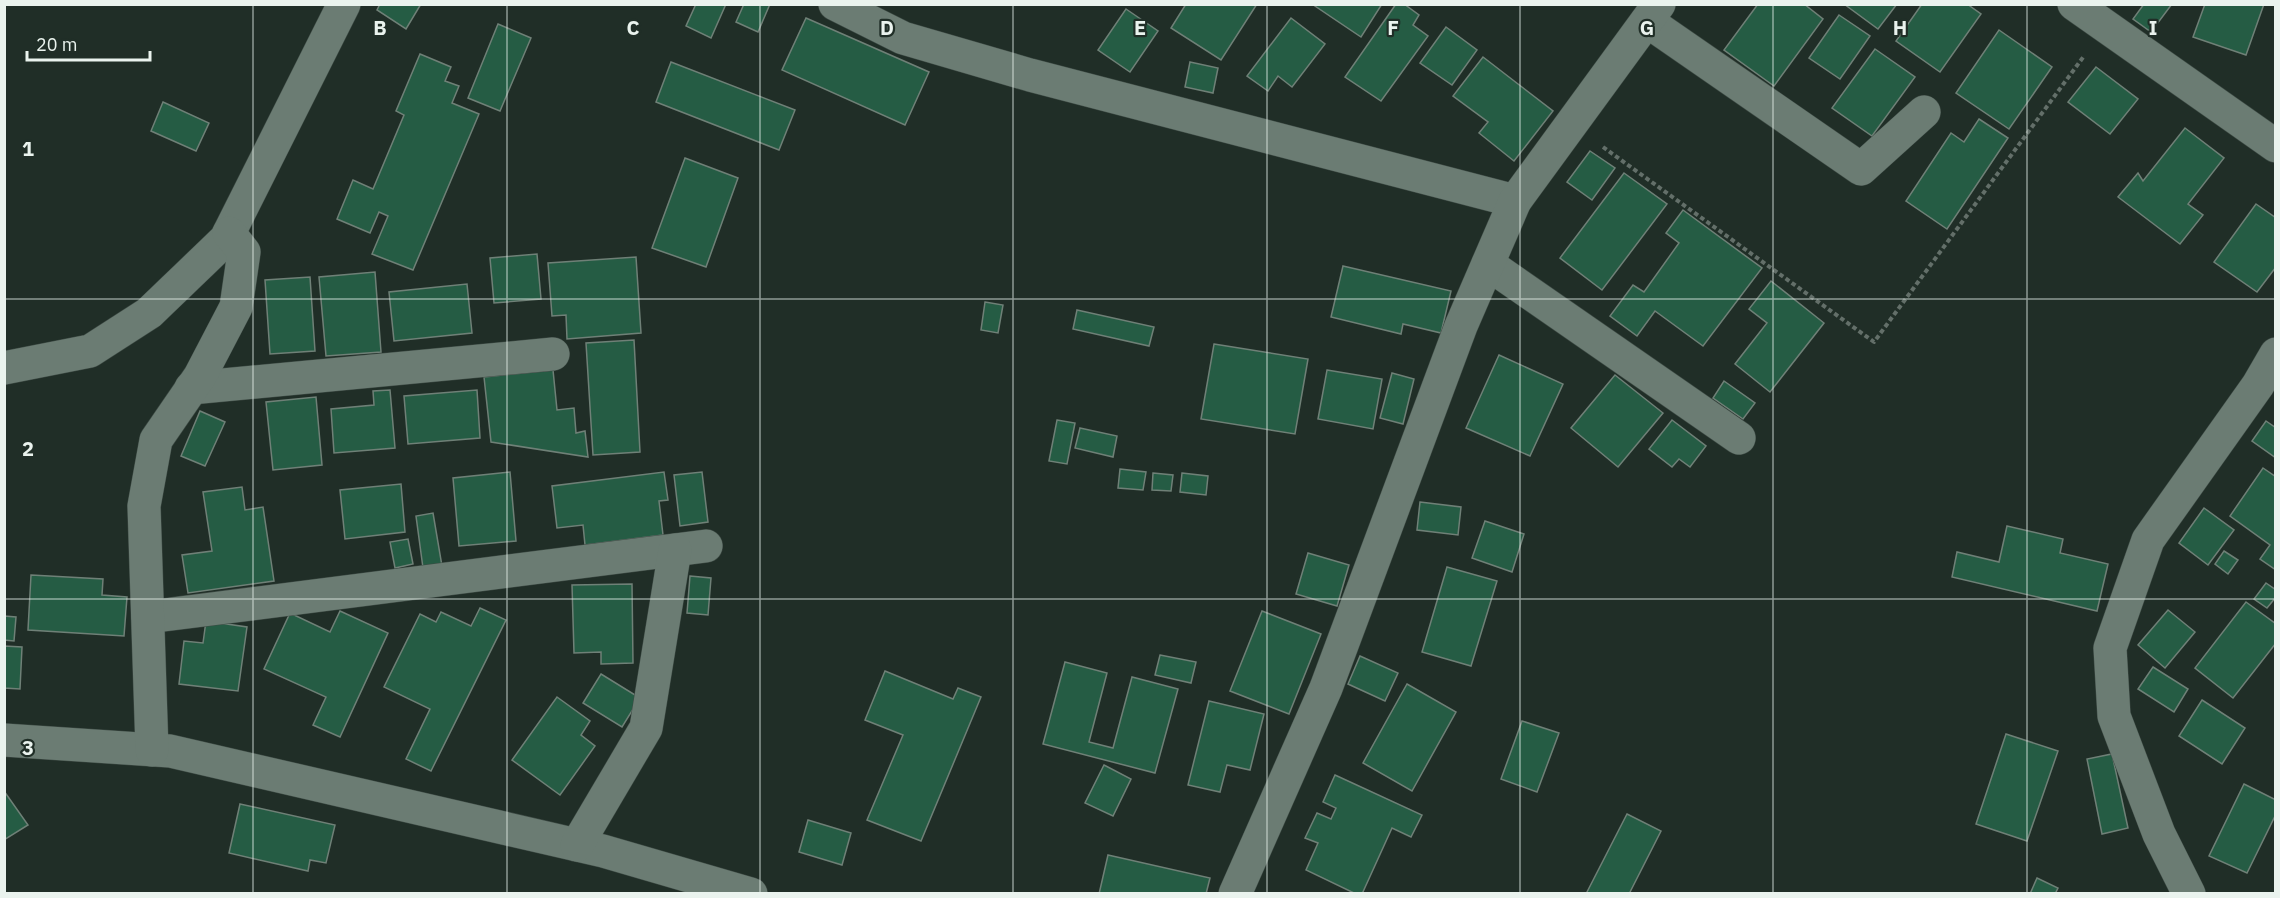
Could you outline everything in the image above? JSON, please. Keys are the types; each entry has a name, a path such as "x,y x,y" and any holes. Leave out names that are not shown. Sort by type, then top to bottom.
{"street":[{"path":"4,368 90,351 149,313 226,239 344,4"},
{"path":"835,4 903,38 1030,75 1515,201"},
{"path":"2074,4 2276,146"},
{"path":"1235,894 1326,688 1461,326 1515,201 1653,13 1861,169 1924,112"},
{"path":"152,750 144,506 156,440 191,388 236,307 244,252 229,233"},
{"path":"1488,264 1739,438"},
{"path":"191,388 553,354"},
{"path":"2188,894 2159,834 2114,716 2110,648 2148,540 2259,385 2276,354"},
{"path":"148,617 690,548 646,728 578,845"},
{"path":"4,740 170,751 578,845 751,894"}],"building":[{"path":"380,4 421,4 406,29 377,10"},
{"path":"696,4 726,4 711,38 686,26"},
{"path":"744,4 770,4 758,32 736,22"},
{"path":"1186,4 1257,4 1221,60 1171,28"},
{"path":"1312,4 1382,4 1361,37"},
{"path":"1396,4 1404,4 1419,15 1413,25 1428,36 1381,101 1345,77"},
{"path":"1758,4 1804,4 1823,19 1774,86 1724,50"},
{"path":"1844,4 1897,4 1878,29"},
{"path":"1922,4 1967,4 1981,14 1940,72 1896,41"},
{"path":"2144,4 2172,4 2151,32 2133,19"},
{"path":"2205,4 2264,4 2246,55 2193,37"},
{"path":"1126,9 1158,31 1130,72 1098,50"},
{"path":"1839,15 1870,36 1840,79 1809,58"},
{"path":"806,18 929,72 905,125 782,70"},
{"path":"1291,18 1325,44 1292,87 1278,76 1268,91 1247,76"},
{"path":"498,24 531,38 500,111 468,98"},
{"path":"1446,27 1477,50 1452,85 1420,63"},
{"path":"1999,30 2052,67 2009,129 1956,93"},
{"path":"1875,49 1915,77 1872,136 1832,108"},
{"path":"420,54 451,67 445,81 459,86 452,103 479,114 413,270 372,254 388,216 379,212 370,233 337,219 353,180 373,189 404,115 396,111"},
{"path":"1483,57 1553,111 1514,161 1479,133 1488,122 1453,96"},
{"path":"671,62 795,110 779,150 656,102"},
{"path":"1190,62 1218,68 1213,93 1185,87"},
{"path":"2096,67 2138,99 2110,134 2068,102"},
{"path":"163,102 209,123 196,151 151,131"},
{"path":"1979,119 2008,138 1947,229 1906,201 1951,133 1964,142"},
{"path":"2185,128 2224,158 2188,204 2203,215 2180,244 2118,197 2138,173 2143,181"},
{"path":"1590,151 1615,168 1592,200 1567,182"},
{"path":"685,158 738,178 706,267 652,248"},
{"path":"1624,173 1667,204 1602,290 1560,258"},
{"path":"2256,204 2276,218 2276,267 2257,292 2214,262"},
{"path":"1683,210 1762,268 1703,346 1655,311 1637,336 1610,316 1633,285 1644,292 1679,243 1666,233"},
{"path":"537,254 541,299 494,303 490,258"},
{"path":"636,257 641,333 567,339 566,315 552,316 548,263"},
{"path":"1343,266 1451,291 1441,333 1403,324 1401,334 1331,317"},
{"path":"375,272 381,352 326,356 319,277"},
{"path":"310,277 315,351 270,354 265,280"},
{"path":"1771,281 1824,323 1770,392 1735,364 1767,323 1749,309"},
{"path":"467,284 472,333 394,341 389,292"},
{"path":"985,302 1003,305 998,333 981,330"},
{"path":"1077,310 1154,327 1149,346 1073,329"},
{"path":"634,340 640,452 593,455 586,343"},
{"path":"1214,344 1308,359 1295,434 1201,419"},
{"path":"1499,355 1563,384 1530,456 1466,428"},
{"path":"553,370 557,410 574,408 576,433 585,431 588,457 491,442 484,377"},
{"path":"1327,370 1382,379 1373,429 1318,419"},
{"path":"1392,373 1414,379 1403,424 1380,418"},
{"path":"1615,375 1663,413 1618,467 1571,428"},
{"path":"1724,381 1755,403 1743,419 1713,398"},
{"path":"390,390 395,448 334,453 331,409 374,405 373,391"},
{"path":"477,390 480,438 408,444 404,396"},
{"path":"316,397 322,465 273,470 266,402"},
{"path":"200,411 225,422 205,466 181,456"},
{"path":"1057,420 1075,423 1067,464 1049,461"},
{"path":"1672,420 1706,446 1690,467 1679,459 1672,467 1649,449"},
{"path":"2266,421 2276,428 2276,458 2252,441"},
{"path":"1080,428 1117,436 1113,457 1075,448"},
{"path":"2263,468 2276,477 2276,570 2260,559 2270,545 2230,516"},
{"path":"1120,469 1146,472 1143,490 1118,488"},
{"path":"510,472 516,541 459,546 453,478"},
{"path":"664,472 668,500 659,501 663,535 585,545 583,525 557,528 552,486"},
{"path":"702,472 708,522 680,526 674,475"},
{"path":"1153,473 1173,475 1171,491 1152,490"},
{"path":"1182,473 1208,476 1206,495 1180,492"},
{"path":"401,484 405,532 345,539 340,490"},
{"path":"242,487 245,510 263,507 274,581 188,593 182,555 212,551 203,492"},
{"path":"1420,502 1461,507 1458,535 1417,530"},
{"path":"2204,508 2234,530 2208,565 2179,543"},
{"path":"433,513 442,566 423,568 416,516"},
{"path":"1485,521 1524,534 1512,572 1472,558"},
{"path":"2007,526 2063,539 2060,553 2108,564 2097,611 1952,577 1957,552 1999,562"},
{"path":"408,539 413,564 395,568 390,542"},
{"path":"2224,551 2238,560 2228,574 2215,564"},
{"path":"1308,553 1349,565 1337,606 1296,594"},
{"path":"1447,567 1497,581 1471,666 1422,652"},
{"path":"31,575 103,579 102,595 127,597 124,636 28,630"},
{"path":"690,576 711,578 708,615 687,613"},
{"path":"2266,583 2276,590 2276,597 2267,608 2254,599"},
{"path":"632,584 633,663 601,664 601,652 574,653 572,585"},
{"path":"2246,602 2276,624 2276,643 2233,698 2195,668"},
{"path":"480,608 506,620 431,771 406,759 430,709 384,687 420,614 436,622 441,612 471,626"},
{"path":"2168,610 2195,632 2165,668 2138,645"},
{"path":"340,611 388,633 340,737 313,725 326,697 264,669 290,613 330,632"},
{"path":"1262,611 1321,634 1289,714 1230,691"},
{"path":"4,616 16,617 14,641 4,640"},
{"path":"206,621 247,627 238,691 179,684 184,641 203,643"},
{"path":"4,646 22,647 20,689 4,688"},
{"path":"1160,655 1196,662 1191,683 1155,675"},
{"path":"1360,656 1398,673 1385,701 1348,684"},
{"path":"1065,662 1107,673 1089,742 1113,748 1132,677 1178,689 1155,773 1043,744"},
{"path":"2153,667 2188,689 2174,712 2138,689"},
{"path":"885,671 953,699 958,688 981,697 921,841 867,820 903,735 865,720"},
{"path":"601,674 640,698 622,727 583,703"},
{"path":"1407,684 1456,712 1412,791 1363,763"},
{"path":"557,697 590,721 581,735 595,746 560,795 512,760"},
{"path":"2202,700 2245,728 2222,764 2179,736"},
{"path":"1209,701 1264,714 1250,770 1227,765 1220,792 1188,785"},
{"path":"1522,721 1559,733 1537,792 1501,779"},
{"path":"2006,734 2058,751 2027,841 1976,824"},
{"path":"2112,754 2128,828 2102,834 2087,759"},
{"path":"1104,765 1131,779 1113,816 1085,803"},
{"path":"1335,775 1422,815 1411,837 1392,828 1362,894 1356,894 1306,870 1318,843 1305,838 1317,813 1331,819 1336,808 1323,802"},
{"path":"2244,784 2276,800 2276,814 2247,873 2209,856"},
{"path":"4,791 28,825 4,840"},
{"path":"240,804 335,825 326,863 310,860 308,871 229,853"},
{"path":"1627,814 1661,831 1629,894 1586,894"},
{"path":"808,820 851,833 842,865 799,852"},
{"path":"1108,855 1210,878 1206,894 1099,894"},
{"path":"2037,878 2058,888 2055,894 2030,894"}]}
